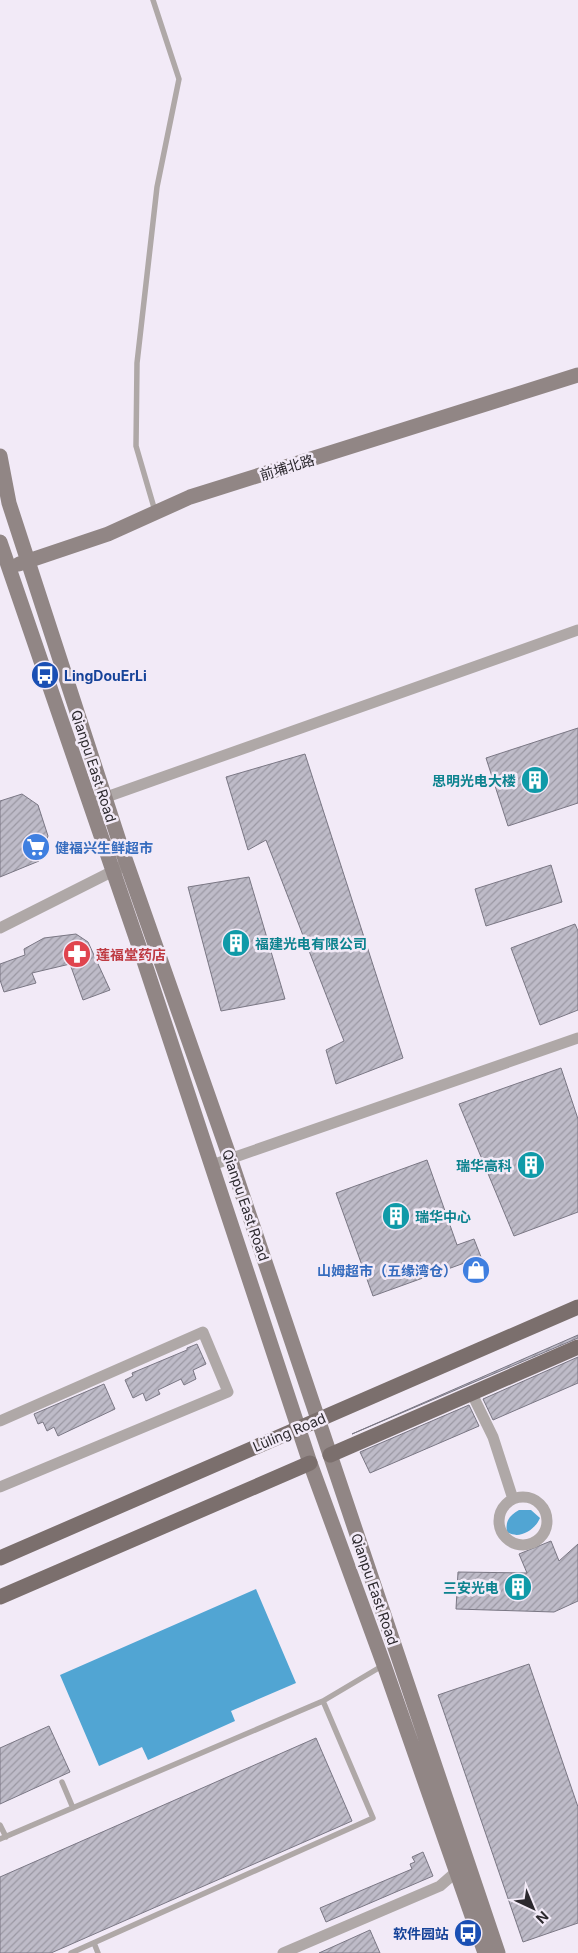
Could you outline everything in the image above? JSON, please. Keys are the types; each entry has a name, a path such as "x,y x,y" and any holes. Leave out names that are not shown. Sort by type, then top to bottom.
{"main road":[{"name":"前埔北路","path":"4,569 108,534 190,497 578,375"},
{"name":"Qianpu East Road","path":"0,456 9,503 105,798 230,1158 498,1953"},
{"name":"Qianpu East Road","path":"0,542 4,569 113,871 310,1463 384,1665 485,1953"},
{"name":"Lüling Road","path":"0,1558 578,1307"},
{"path":"0,1597 578,1347"}],"street":[{"path":"89,803 578,630"},
{"path":"0,928 127,864"},
{"path":"212,1165 578,1038"},
{"path":"0,1421 204,1332 228,1392 0,1486"},
{"path":"472,1394 493,1437 514,1499"},
{"path":"522,1497 534,1500 544,1510 547,1524 545,1532 532,1544 515,1544 508,1541 501,1532 499,1517 501,1510 514,1499 522,1497"},
{"path":"283,1953 440,1886 456,1872"}],"lane":[{"path":"153,0 179,79 156,187 137,363 136,446 156,513"},
{"path":"0,1825 3,1838 324,1701 384,1665"},
{"path":"71,1953 373,1818 324,1701"},
{"path":"62,1782 73,1808"},
{"path":"94,1943 98,1953"}],"water":[{"path":"519,1510 531,1510 540,1518 531,1530 517,1535 507,1532 507,1528 511,1516"},
{"path":"256,1589 296,1683 231,1711 235,1721 148,1760 142,1747 99,1766 60,1675"}],"building":[{"name":"思明光电大楼","path":"578,728 578,803 508,826 486,758"},
{"path":"305,754 403,1058 336,1084 326,1050 344,1041 266,840 248,850 226,777"},
{"path":"22,794 38,805 48,836 39,861 0,877 0,801"},
{"path":"551,865 562,902 486,926 475,889"},
{"name":"福建光电有限公司","path":"249,877 285,999 221,1011 188,887"},
{"path":"575,924 578,931 578,1010 540,1025 511,948"},
{"path":"76,934 88,942 110,990 83,1000 70,964 32,973 36,983 4,992 0,980 0,964 25,955 24,949 44,938"},
{"name":"瑞华高科","path":"561,1068 578,1119 578,1212 514,1236 459,1104"},
{"name":"瑞华中心","path":"427,1160 457,1245 474,1239 481,1257 373,1296 336,1193"},
{"path":"578,1335 578,1338 352,1434"},
{"path":"197,1344 206,1364 193,1370 196,1379 184,1385 181,1379 158,1390 160,1394 146,1401 143,1393 133,1398 125,1380 133,1376 132,1373"},
{"path":"578,1357 578,1383 493,1420 483,1399"},
{"path":"104,1384 115,1409 58,1436 54,1427 47,1431 43,1422 38,1424 34,1414"},
{"path":"469,1405 479,1426 370,1473 360,1452"},
{"name":"三安光电","path":"551,1541 559,1561 578,1544 578,1601 554,1612 456,1609 458,1572 527,1573 519,1554"},
{"path":"529,1664 578,1807 578,1923 523,1942 438,1695"},
{"path":"49,1726 70,1772 0,1804 0,1748"},
{"path":"316,1738 352,1821 51,1953 0,1953 0,1877"},
{"path":"423,1852 433,1876 326,1922 320,1908 412,1869 410,1864 415,1862 412,1857"},
{"path":"370,1930 380,1953 319,1953"}],"place":[{"name":"LingDouErLi","path":"45,675"},
{"name":"思明光电大楼","path":"535,780"},
{"name":"健福兴生鲜超市","path":"36,847"},
{"name":"福建光电有限公司","path":"236,943"},
{"name":"莲福堂药店","path":"77,954"},
{"name":"瑞华高科","path":"531,1165"},
{"name":"瑞华中心","path":"396,1216"},
{"name":"山姆超市（五缘湾仓）","path":"476,1270"},
{"name":"三安光电","path":"518,1587"},
{"name":"软件园站","path":"468,1933"}]}
